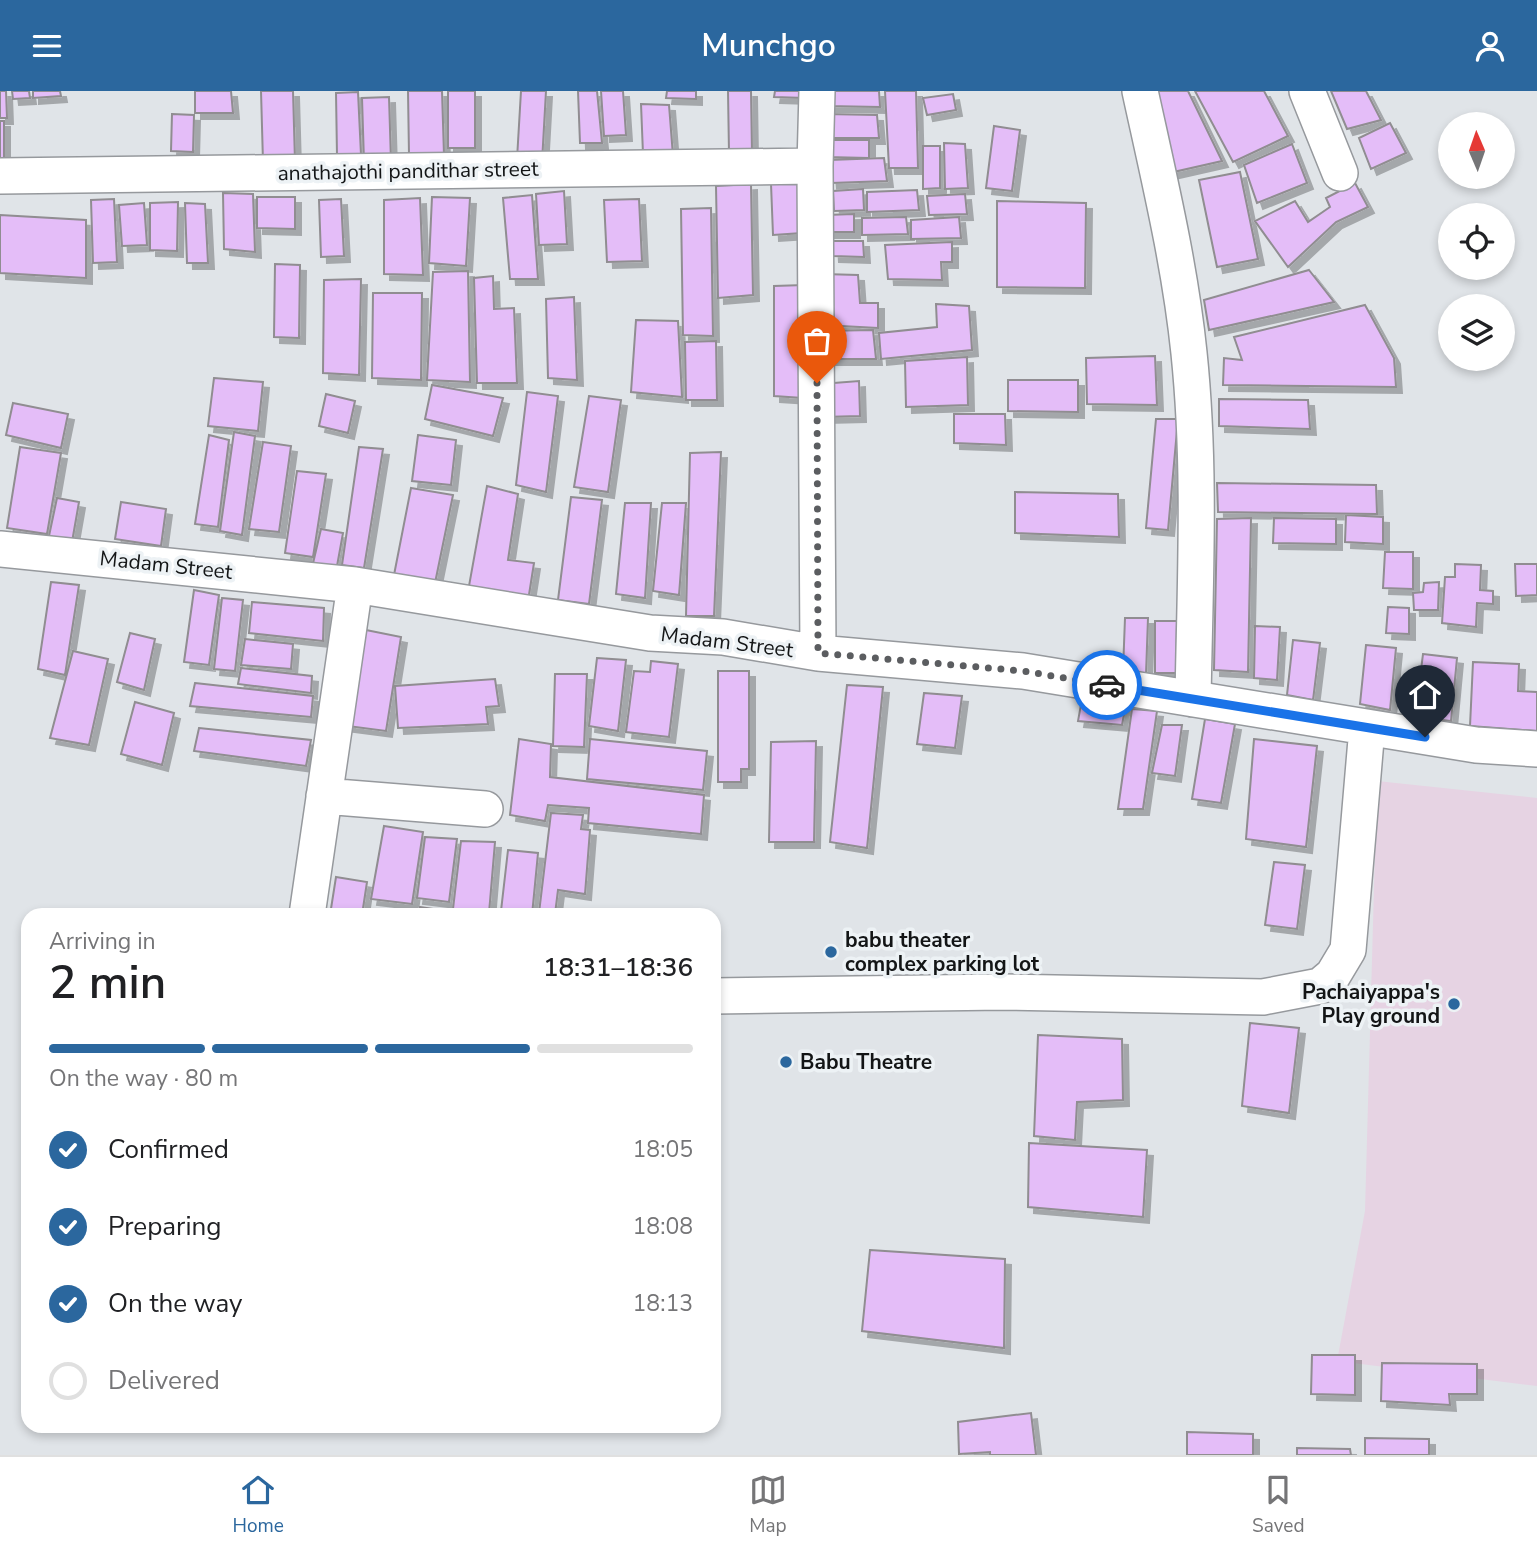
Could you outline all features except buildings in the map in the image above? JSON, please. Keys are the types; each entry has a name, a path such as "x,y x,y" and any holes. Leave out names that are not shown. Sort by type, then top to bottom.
{"street":[{"path":"817,91 815,166 818,653"},
{"path":"1140,91 1171,234 1189,353 1197,485 1193,699"},
{"path":"1307,91 1340,173"},
{"name":"anathajothi pandithar street","path":"0,176 815,166"},
{"name":"Madam Street","path":"0,549 355,585 650,633 723,637 818,653 1023,671 1476,745 1537,749"},
{"path":"308,908 355,585"},
{"path":"721,996 1003,992 1263,997 1320,986 1333,975 1348,950 1367,728"},
{"path":"324,796 485,809"}],"shaded area":[{"name":"Pachaiyappa's Play ground","path":"1377,781 1537,798 1537,1386 1337,1361 1365,1211"}],"way so far":[{"path":"817,383 818,653 1023,671 1107,685"}],"place":[{"name":"babu theater complex parking lot","path":"831,952"},
{"name":"Pachaiyappa's Play ground","path":"1454,1004"},
{"name":"Babu Theatre","path":"786,1062"}],"route":[{"path":"1107,685 1425,737"}]}
